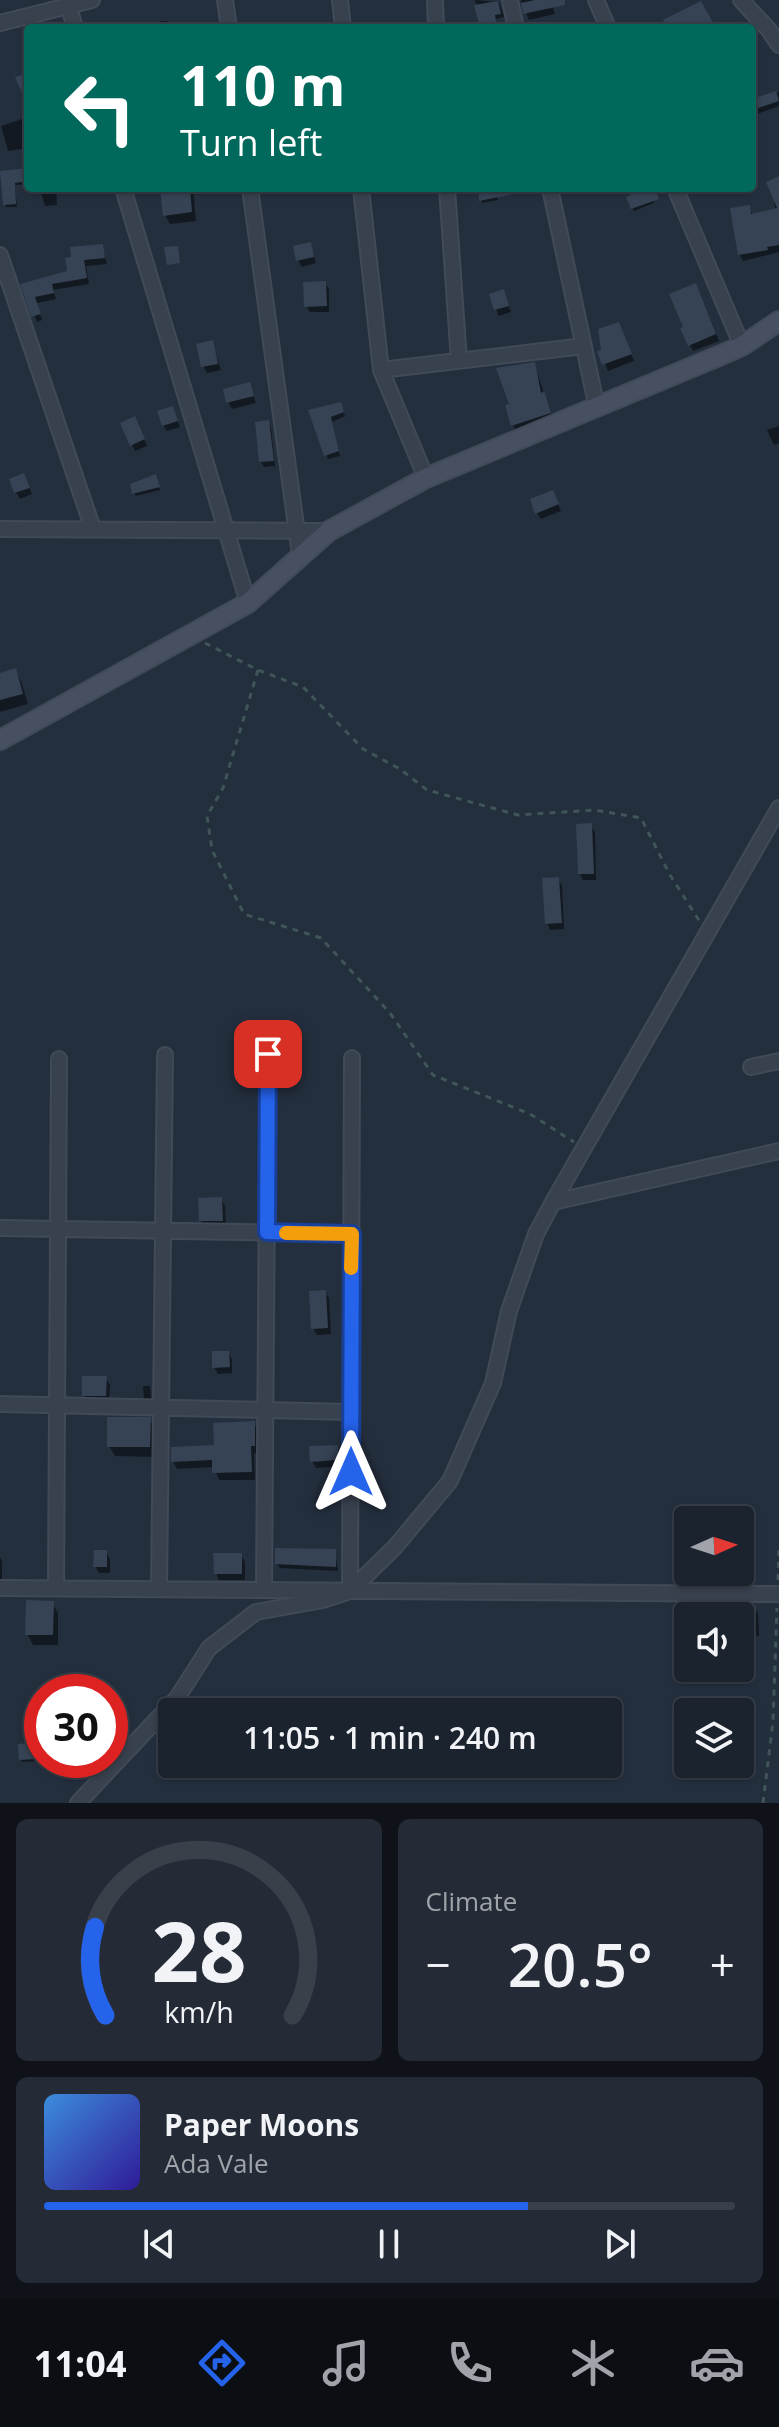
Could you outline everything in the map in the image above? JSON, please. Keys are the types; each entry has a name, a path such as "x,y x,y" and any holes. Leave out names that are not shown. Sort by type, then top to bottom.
{"street":[{"path":"0,23 67,3 92,0"},
{"path":"225,0 228,24"},
{"path":"340,0 343,24"},
{"path":"435,0 436,24"},
{"path":"510,0 515,24"},
{"path":"596,0 606,24"},
{"path":"741,0 779,45"},
{"path":"67,3 74,24"},
{"path":"124,192 248,603"},
{"path":"251,192 300,555"},
{"path":"361,192 381,370 426,478"},
{"path":"447,192 459,361"},
{"path":"551,192 597,408"},
{"path":"677,192 742,346"},
{"path":"0,255 93,529"},
{"path":"0,740 248,603 329,531 426,478 742,346 779,321"},
{"path":"381,370 584,346"},
{"path":"0,529 329,531"},
{"path":"78,1803 177,1698 209,1648 256,1612 323,1600 350,1591 395,1547 450,1481 493,1383 509,1311 536,1234 779,808"},
{"path":"264,1590 268,1054"},
{"path":"159,1589 165,1055"},
{"path":"350,1591 352,1058"},
{"path":"56,1588 59,1059"},
{"path":"751,1067 779,1061"},
{"path":"553,1202 779,1151"},
{"path":"0,1228 352,1234"},
{"path":"0,1404 351,1412"},
{"path":"0,1588 777,1594"}],"path":[{"path":"190,636 258,670 303,687 363,749 400,769 427,790 518,815 595,810 641,818 670,875 707,932"},
{"path":"258,670 223,788 207,816 212,850 244,914 321,938 390,1013 433,1075 530,1114 584,1148"},
{"path":"763,1803 773,1722 779,1547"}],"building":[{"path":"565,0 565,5 523,14 521,3"},
{"path":"498,1 501,14 495,15 496,24 479,24 474,5"},
{"path":"701,1 714,24 666,24 663,20"},
{"path":"24,74 24,98 15,77"},
{"path":"776,91 779,101 756,109 756,98"},
{"path":"24,168 24,182 15,183 16,204 3,205 0,171"},
{"path":"779,176 779,245 738,255 730,208 750,205 751,214 777,208 766,182"},
{"path":"160,192 190,192 192,212 163,216"},
{"path":"478,192 518,192 518,193 479,201"},
{"path":"630,192 657,192 659,199 631,209 626,197 631,195"},
{"path":"311,242 314,257 296,261 293,246"},
{"path":"103,244 105,258 84,260 87,278 52,284 54,293 35,297 41,314 31,317 20,284 67,271 65,258 71,257 70,247"},
{"path":"178,246 180,263 167,265 164,247"},
{"path":"326,281 327,306 304,307 303,282"},
{"path":"696,283 716,334 688,346 669,294"},
{"path":"504,289 509,306 494,310 489,294"},
{"path":"619,322 632,354 602,365 597,351 601,350 598,329"},
{"path":"213,340 218,364 201,367 196,344"},
{"path":"535,362 541,393 544,391 551,413 511,426 505,405 509,404 496,368"},
{"path":"250,382 254,396 226,403 223,389"},
{"path":"341,402 344,412 331,417 339,451 324,456 308,410"},
{"path":"173,406 178,421 162,426 157,411"},
{"path":"135,416 145,439 130,446 120,423"},
{"path":"269,420 274,461 259,462 255,422"},
{"path":"24,473 30,488 14,493 9,479"},
{"path":"156,474 160,487 132,494 130,484"},
{"path":"553,490 559,504 535,514 530,499"},
{"path":"16,668 23,694 0,700 0,673"},
{"path":"592,823 594,874 578,874 576,824"},
{"path":"559,877 562,923 545,924 542,878"},
{"path":"222,1197 223,1221 199,1221 198,1198"},
{"path":"326,1290 328,1328 311,1329 309,1291"},
{"path":"212,1351 229,1351 230,1367 212,1368"},
{"path":"82,1376 107,1376 106,1396 82,1396"},
{"path":"107,1417 151,1417 150,1447 107,1447"},
{"path":"255,1421 255,1446 251,1446 252,1472 212,1473 212,1460 171,1462 171,1447 214,1445 213,1423"},
{"path":"338,1445 338,1460 310,1462 309,1446"},
{"path":"275,1548 336,1549 336,1567 275,1564"},
{"path":"94,1550 107,1550 107,1567 93,1567"},
{"path":"213,1553 242,1553 242,1574 214,1574"},
{"path":"26,1600 54,1601 53,1635 25,1635"},
{"path":"754,1606 756,1606 754,1630"},
{"path":"18,1744 24,1744 24,1760 19,1760"}],"slow traffic":[{"path":"286,1233 352,1234 351,1268"}],"route":[{"path":"268,1054 267,1232 352,1234 351,1472"}]}
